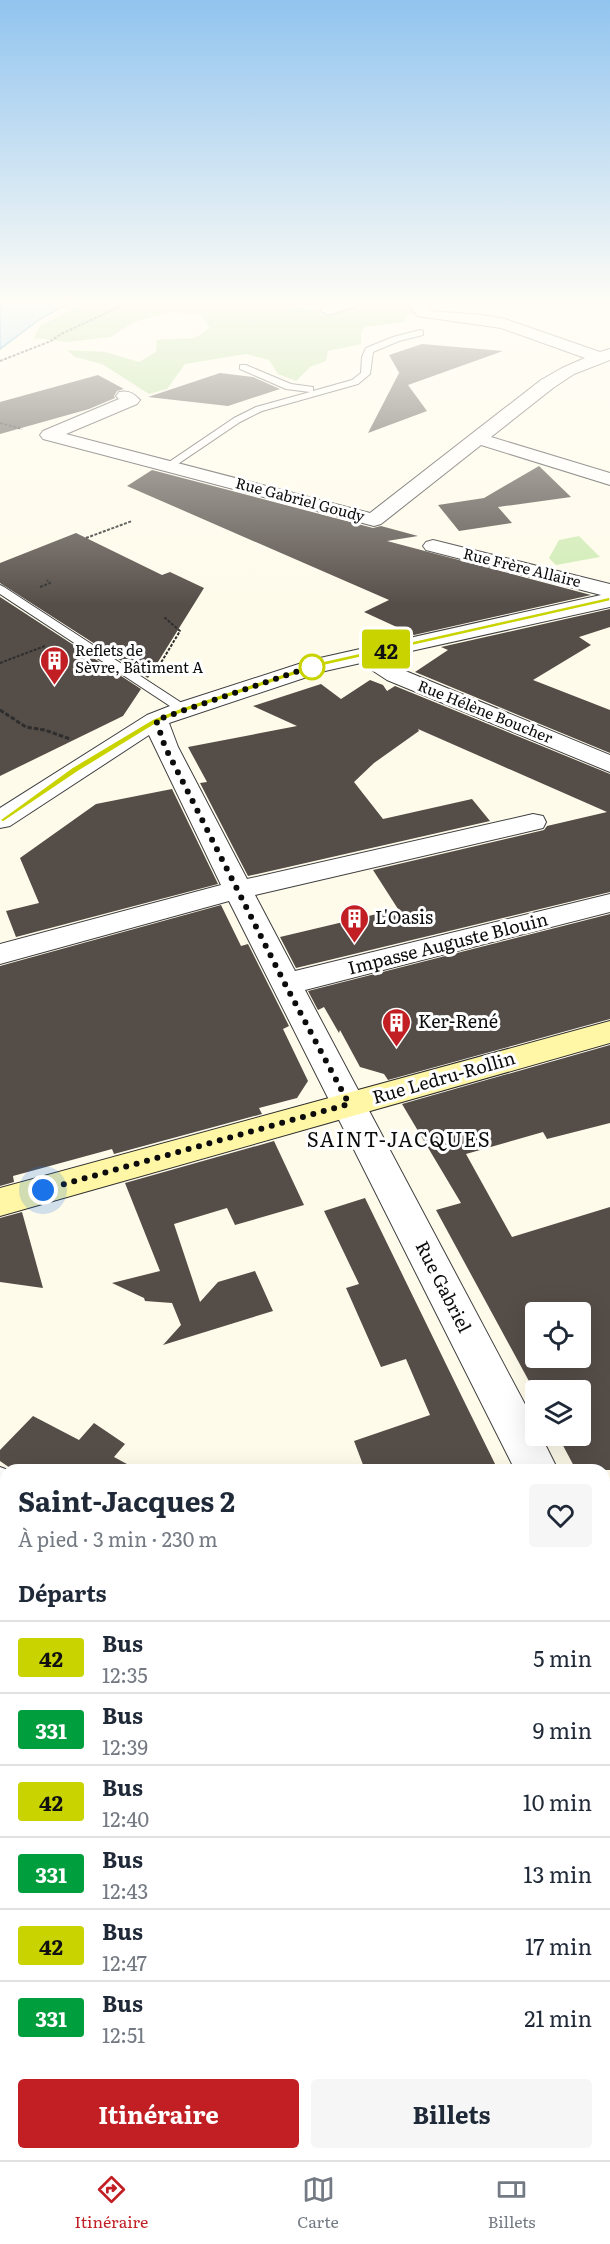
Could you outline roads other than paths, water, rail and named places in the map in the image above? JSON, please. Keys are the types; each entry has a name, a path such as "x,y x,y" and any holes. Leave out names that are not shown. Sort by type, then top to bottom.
{"main road":[{"name":"Rue Ledru-Rollin","path":"0,1202 610,1032"}],"street":[{"name":"Rue Gabriel Goudy","path":"124,403 49,435 374,520 524,403"},
{"path":"480,439 610,480"},
{"name":"Rue Frère Allaire","path":"433,546 610,591"},
{"path":"0,820 76,769 156,720 184,709 319,664 610,600"},
{"name":"Rue Hélène Boucher","path":"364,654 395,675 610,764"},
{"name":"Rue Gabriel","path":"156,720 165,747 285,984 534,1464"},
{"path":"0,954 238,890 533,822"},
{"name":"Impasse Auguste Blouin","path":"285,984 610,903"}],"lane":[{"path":"168,466 237,420 278,403"},
{"path":"0,589 74,635 184,709"}],"place":[{"name":"Reflets de Sèvre, Bâtiment A","path":"54,686"},
{"name":"L'Oasis","path":"354,944"},
{"name":"Ker-René","path":"397,1048"}],"district":[{"name":"SAINT-JACQUES","path":"399,1140"}]}
